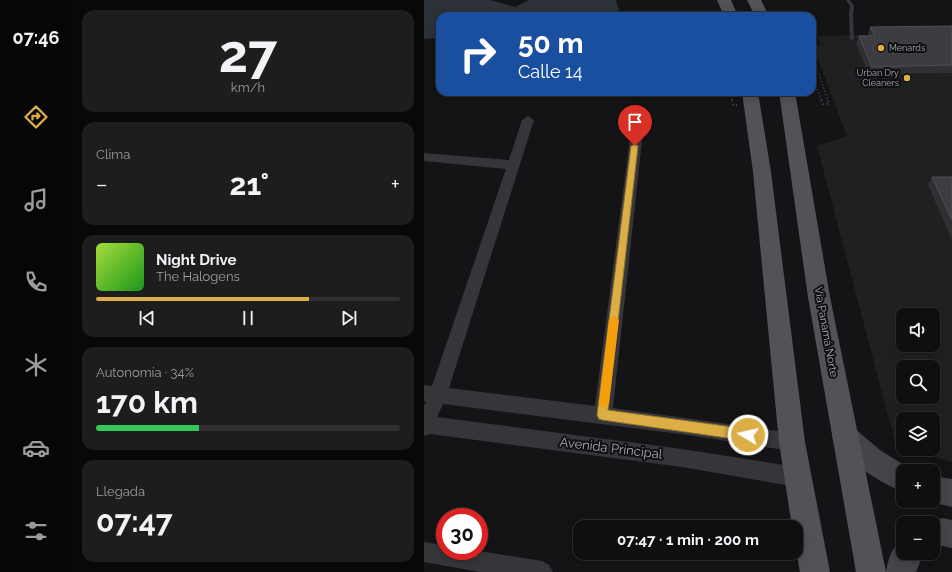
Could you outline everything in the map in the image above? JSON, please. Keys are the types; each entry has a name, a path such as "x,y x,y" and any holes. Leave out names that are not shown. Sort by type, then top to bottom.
{"main road":[{"path":"724,0 728,12"},
{"path":"754,0 760,12"},
{"path":"751,96 762,172 792,442 815,572"},
{"name":"Vía Panamá Norte","path":"788,96 820,297 871,572"}],"street":[{"path":"424,425 431,393 528,120"},
{"path":"602,415 637,131"},
{"path":"424,157 513,165"},
{"path":"431,393 792,442"},
{"name":"Avenida Principal","path":"424,425 682,458 797,477"},
{"path":"845,437 871,460 896,475"},
{"path":"940,491 952,493"},
{"path":"940,533 952,534"},
{"path":"424,552 542,572"},
{"path":"901,572 904,560"}],"lane":[{"path":"848,0 852,6 850,16 853,34 852,39"}],"path":[{"path":"816,74 819,74 829,104 823,104 816,87"}],"shaded area":[{"path":"424,0 490,0 515,7 529,0 616,0 619,11 436,12 436,38 424,39"},
{"path":"952,33 952,462 931,456 940,456 940,412 896,412 896,446 817,146 847,136 816,54 816,46 821,45 817,36"}],"building":[{"path":"952,26 952,65 872,67 859,36 875,36 870,27"},
{"path":"932,177 952,177 952,220"}],"slow traffic":[{"path":"604,403 614,320"}],"place":[{"name":"Menards","path":"881,48"},
{"name":"Urban Dry Cleaners","path":"907,78"}],"route":[{"path":"635,146 602,415 748,435"}]}
